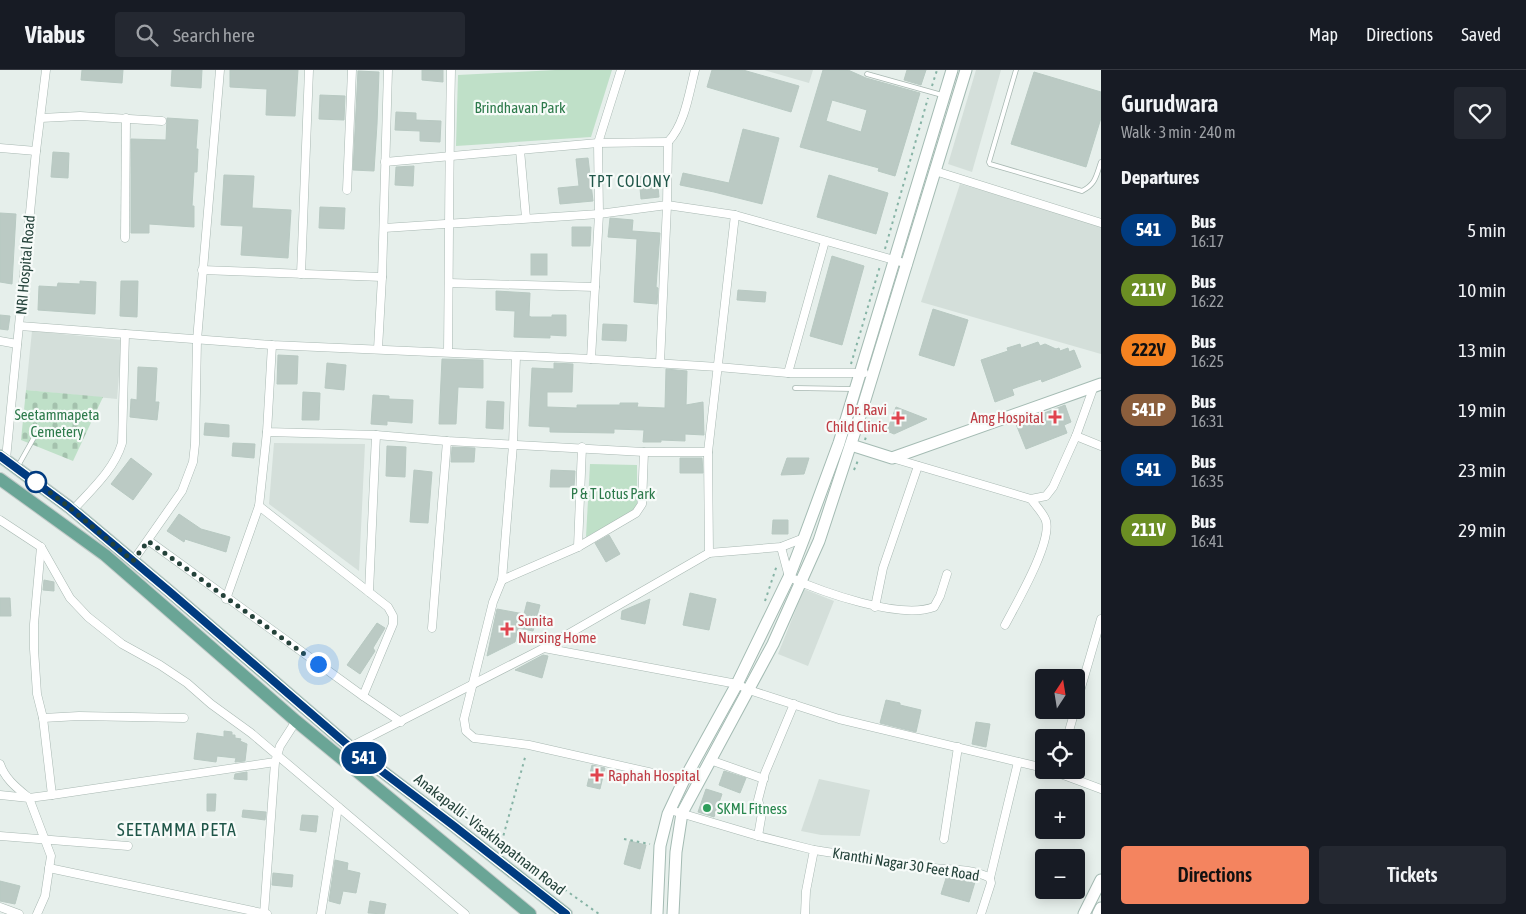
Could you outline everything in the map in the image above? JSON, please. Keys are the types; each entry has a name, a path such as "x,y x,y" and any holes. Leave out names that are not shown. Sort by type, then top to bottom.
{"main road":[{"path":"657,914 660,846 670,810 684,780 738,684 789,577 804,538 838,443 952,70"},
{"path":"673,914 676,852 682,813 773,644 828,516 908,264 966,70"},
{"path":"851,445 892,458 1097,385"},
{"name":"Anakapalli - Visakhapatnam Road","path":"3,457 73,510 350,747 566,914"},
{"path":"0,479 105,555 296,721 530,914"},
{"path":"1084,914 1101,880"},
{"path":"1098,914 1101,908"}],"street":[{"name":"NRI Hospital Road","path":"3,457 20,326 36,152 46,70"},
{"path":"133,561 182,492 193,462 196,444 197,340 220,70"},
{"path":"301,274 309,70"},
{"path":"347,190 352,70"},
{"path":"378,348 384,228 388,70"},
{"path":"448,352 451,70"},
{"path":"591,359 599,214 598,143 621,70"},
{"path":"660,363 668,142 680,125 695,70"},
{"path":"41,118 80,116 162,120"},
{"path":"125,238 126,118"},
{"path":"385,162 598,143 668,142"},
{"path":"0,148 36,152"},
{"path":"520,150 526,218"},
{"path":"935,171 1101,223"},
{"path":"384,228 599,214 667,205 735,215 908,264"},
{"path":"709,553 708,452 735,215"},
{"path":"788,373 825,241"},
{"path":"202,270 382,278"},
{"path":"449,283 594,287"},
{"path":"20,326 197,340 591,359 788,373 860,372 873,375"},
{"path":"73,510 111,466 118,455 122,443 125,334"},
{"path":"0,341 17,344"},
{"path":"226,599 259,506 267,432 272,344"},
{"path":"516,356 513,445 502,580 493,602 464,719 466,731 474,738 529,745 684,780"},
{"path":"892,458 1031,499 1039,498 1050,493 1097,385"},
{"path":"267,432 376,435 644,452 708,452"},
{"path":"369,592 376,435"},
{"path":"1076,436 1101,446"},
{"path":"432,628 447,441"},
{"path":"578,547 582,448"},
{"path":"502,580 578,547 640,510 644,452"},
{"path":"875,606 883,568 918,466"},
{"path":"1005,625 1038,562 1046,529 1046,519 1031,499"},
{"path":"259,506 388,607 393,616 393,624 363,696"},
{"path":"0,520 41,547 70,598 88,617 122,644 160,665 187,683 251,733 276,759 338,807 465,914"},
{"path":"350,747 473,686 544,648 709,553 780,547 804,538"},
{"path":"148,541 226,599 401,722"},
{"path":"41,547 34,624 34,649 38,694 43,718 52,795"},
{"path":"780,547 789,577 875,606 920,609 934,607 940,596 947,574"},
{"path":"1085,674 1101,619"},
{"path":"544,648 738,684 749,690 839,719 1035,766"},
{"path":"758,836 762,813 758,800 764,779 794,704"},
{"path":"43,718 79,716 184,718"},
{"path":"49,868 265,914 276,759 280,746 296,721"},
{"path":"944,839 958,747"},
{"path":"0,795 29,798 52,795 276,759"},
{"path":"710,760 764,779"},
{"path":"990,878 1018,762"},
{"path":"0,764 12,784 29,798 51,856 45,896 37,914"},
{"path":"1075,779 1101,789"},
{"path":"321,914 338,807"},
{"name":"Kranthi Nagar 30 Feet Road","path":"670,810 814,850 920,867 974,871 990,878 981,914"},
{"path":"0,836 128,846"},
{"path":"805,914 806,891 814,850"},
{"path":"0,906 19,914"}],"lane":[{"path":"1016,70 990,164 1082,191 1091,187 1101,162"},
{"path":"867,74 944,95"},
{"path":"795,388 855,389"},
{"path":"17,468 36,434"}],"path":[{"path":"848,372 937,70"},
{"path":"764,602 776,568 780,547"},
{"path":"496,860 529,745"},
{"path":"651,850 652,836"},
{"path":"624,839 652,844"},
{"path":"501,844 599,914"},
{"path":"549,901 554,882"}],"shaded area":[{"path":"764,70 813,70 809,83"},
{"path":"976,70 1001,70 972,172 948,164"},
{"path":"960,184 1101,225 1101,354 921,302"},
{"path":"32,331 122,340 117,399 26,390"},
{"path":"274,443 365,444 359,571 269,504"},
{"path":"804,589 834,601 808,666 778,654"},
{"path":"819,779 870,790 860,836 821,835 801,831"}],"green space":[{"name":"Brindhavan Park","path":"555,70 612,70 591,137 456,146 458,75"},
{"name":"Seetammapeta Cemetery","path":"26,390 103,397 73,461 21,440"},
{"name":"P & T Lotus Park","path":"590,464 637,465 637,509 586,537"}],"building":[{"path":"82,70 123,70 122,83 81,80"},
{"path":"172,70 202,70 201,88 171,86"},
{"path":"230,70 298,70 295,116 266,115 267,89 230,87"},
{"path":"422,70 443,70 443,82 422,80"},
{"path":"712,70 743,70 799,86 791,112 707,87"},
{"path":"823,70 848,70 866,78 920,93 895,176 878,171 879,168 800,147","holes":["832,100 867,110 861,132 826,121"]},
{"path":"907,70 926,70 921,85 904,80"},
{"path":"358,71 379,72 374,171 353,170"},
{"path":"1034,72 1101,92 1101,118 1086,167 1011,144"},
{"path":"320,95 345,96 344,120 319,119"},
{"path":"396,112 416,113 416,120 441,121 440,142 420,141 420,131 395,130"},
{"path":"167,118 198,120 197,172 194,172 192,206 194,206 194,227 149,224 149,233 131,233 131,139 166,140"},
{"path":"743,129 779,138 762,204 680,185 683,173 729,183"},
{"path":"53,152 69,153 68,178 51,177"},
{"path":"588,158 593,201 560,204 558,188 579,186 576,159"},
{"path":"414,166 413,186 395,185 396,167"},
{"path":"224,175 254,176 252,208 291,210 288,258 241,255 243,226 221,225"},
{"path":"829,175 888,193 876,234 817,217"},
{"path":"657,176 659,197 641,199 639,177"},
{"path":"320,207 345,208 344,229 319,228"},
{"path":"0,213 16,214 12,284 0,282"},
{"path":"610,218 633,220 632,231 660,233 656,287 658,288 657,304 634,302 637,239 608,237"},
{"path":"572,227 591,227 590,246 572,246"},
{"path":"531,254 547,254 547,275 531,275"},
{"path":"832,256 864,266 842,345 810,336"},
{"path":"80,281 96,282 95,314 38,310 39,286 57,287 58,283 80,284"},
{"path":"121,281 138,281 137,317 120,316"},
{"path":"738,290 766,292 765,302 737,300"},
{"path":"496,291 530,293 529,316 531,317 566,315 566,336 550,335 550,338 514,337 515,311 496,310"},
{"path":"933,309 968,320 954,366 919,355"},
{"path":"0,315 10,316 8,330 0,329"},
{"path":"603,324 627,325 626,341 602,340"},
{"path":"1038,342 1040,346 1045,344 1056,349 1059,348 1060,351 1068,348 1069,352 1074,350 1081,367 1042,382 1041,379 1012,389 1014,395 995,402 981,360 1008,351 1007,348 1020,344 1021,348"},
{"path":"278,355 298,356 297,384 277,384"},
{"path":"442,359 483,360 483,388 458,387 456,424 439,424"},
{"path":"327,363 346,365 344,390 325,388"},
{"path":"554,363 573,364 572,392 547,392 547,407 577,408 577,405 638,403 637,407 665,408 666,369 687,371 686,405 703,402 704,435 685,434 685,441 661,440 661,442 643,442 644,430 614,429 614,433 550,432 550,427 529,426 532,368 554,369"},
{"path":"138,367 157,368 155,402 159,402 157,420 130,417 131,399 137,400"},
{"path":"303,392 320,393 319,420 302,420"},
{"path":"373,395 389,396 389,399 413,400 412,423 387,421 387,425 371,424"},
{"path":"487,401 504,402 503,429 486,428"},
{"path":"1065,405 1071,422 1064,425 1067,433 1026,449 1016,424"},
{"path":"896,407 927,419 894,434 887,431"},
{"path":"205,423 229,425 229,437 204,435"},
{"path":"233,443 255,444 254,458 232,456"},
{"path":"387,446 406,447 405,477 386,476"},
{"path":"452,447 475,448 474,462 451,462"},
{"path":"131,458 152,474 133,500 111,484"},
{"path":"680,458 702,458 703,473 680,473"},
{"path":"787,458 809,458 804,474 781,475"},
{"path":"414,470 432,472 428,523 410,522"},
{"path":"551,470 575,471 574,487 550,487"},
{"path":"179,514 201,529 230,537 226,552 185,539 184,542 167,531"},
{"path":"773,520 788,520 788,534 772,534"},
{"path":"609,535 620,554 606,562 595,543"},
{"path":"44,580 54,582 54,591 43,590"},
{"path":"690,593 716,599 709,630 683,625"},
{"path":"0,598 10,598 11,616 0,616"},
{"path":"650,599 645,624 621,619 622,611"},
{"path":"527,602 540,605 533,631 518,628 515,642 487,656 497,609 524,614"},
{"path":"377,623 385,628 373,648 375,651 360,674 347,665"},
{"path":"543,655 548,656 542,678 515,670"},
{"path":"886,700 921,710 916,732 880,723"},
{"path":"976,722 990,724 986,747 972,744"},
{"path":"224,731 232,732 235,738 241,739 240,741 247,744 245,761 235,762 236,758 217,756 216,762 194,759 197,733 224,737"},
{"path":"592,765 605,768 600,789 587,786"},
{"path":"724,771 746,778 740,793 719,785"},
{"path":"247,772 247,780 234,779 235,774"},
{"path":"706,789 722,794 714,817 698,812"},
{"path":"207,794 216,794 215,811 207,811"},
{"path":"243,810 266,812 265,820 242,817"},
{"path":"302,815 318,816 316,832 300,830"},
{"path":"630,841 646,845 640,869 624,864"},
{"path":"335,860 348,863 347,870 360,873 356,893 343,891 340,904 329,901"},
{"path":"273,873 293,875 292,887 272,885"},
{"path":"947,875 975,882 969,902 941,894"},
{"path":"0,881 20,886 15,904 0,901"},
{"path":"370,901 386,904 384,914 368,913"}],"bus line":[{"name":"541","path":"0,456 69,507 350,747 566,914"}],"place":[{"name":"Amg Hospital","path":"1055,417"},
{"name":"Dr. Ravi Child Clinic","path":"898,418"},
{"name":"Sunita Nursing Home","path":"507,629"},
{"name":"Raphah Hospital","path":"597,775"},
{"name":"SKML Fitness","path":"707,808"}],"district":[{"name":"TPT COLONY","path":"630,181"},
{"name":"SEETAMMA PETA","path":"177,829"}],"route":[{"path":"36,482 133,561 148,541 318,664"}]}
